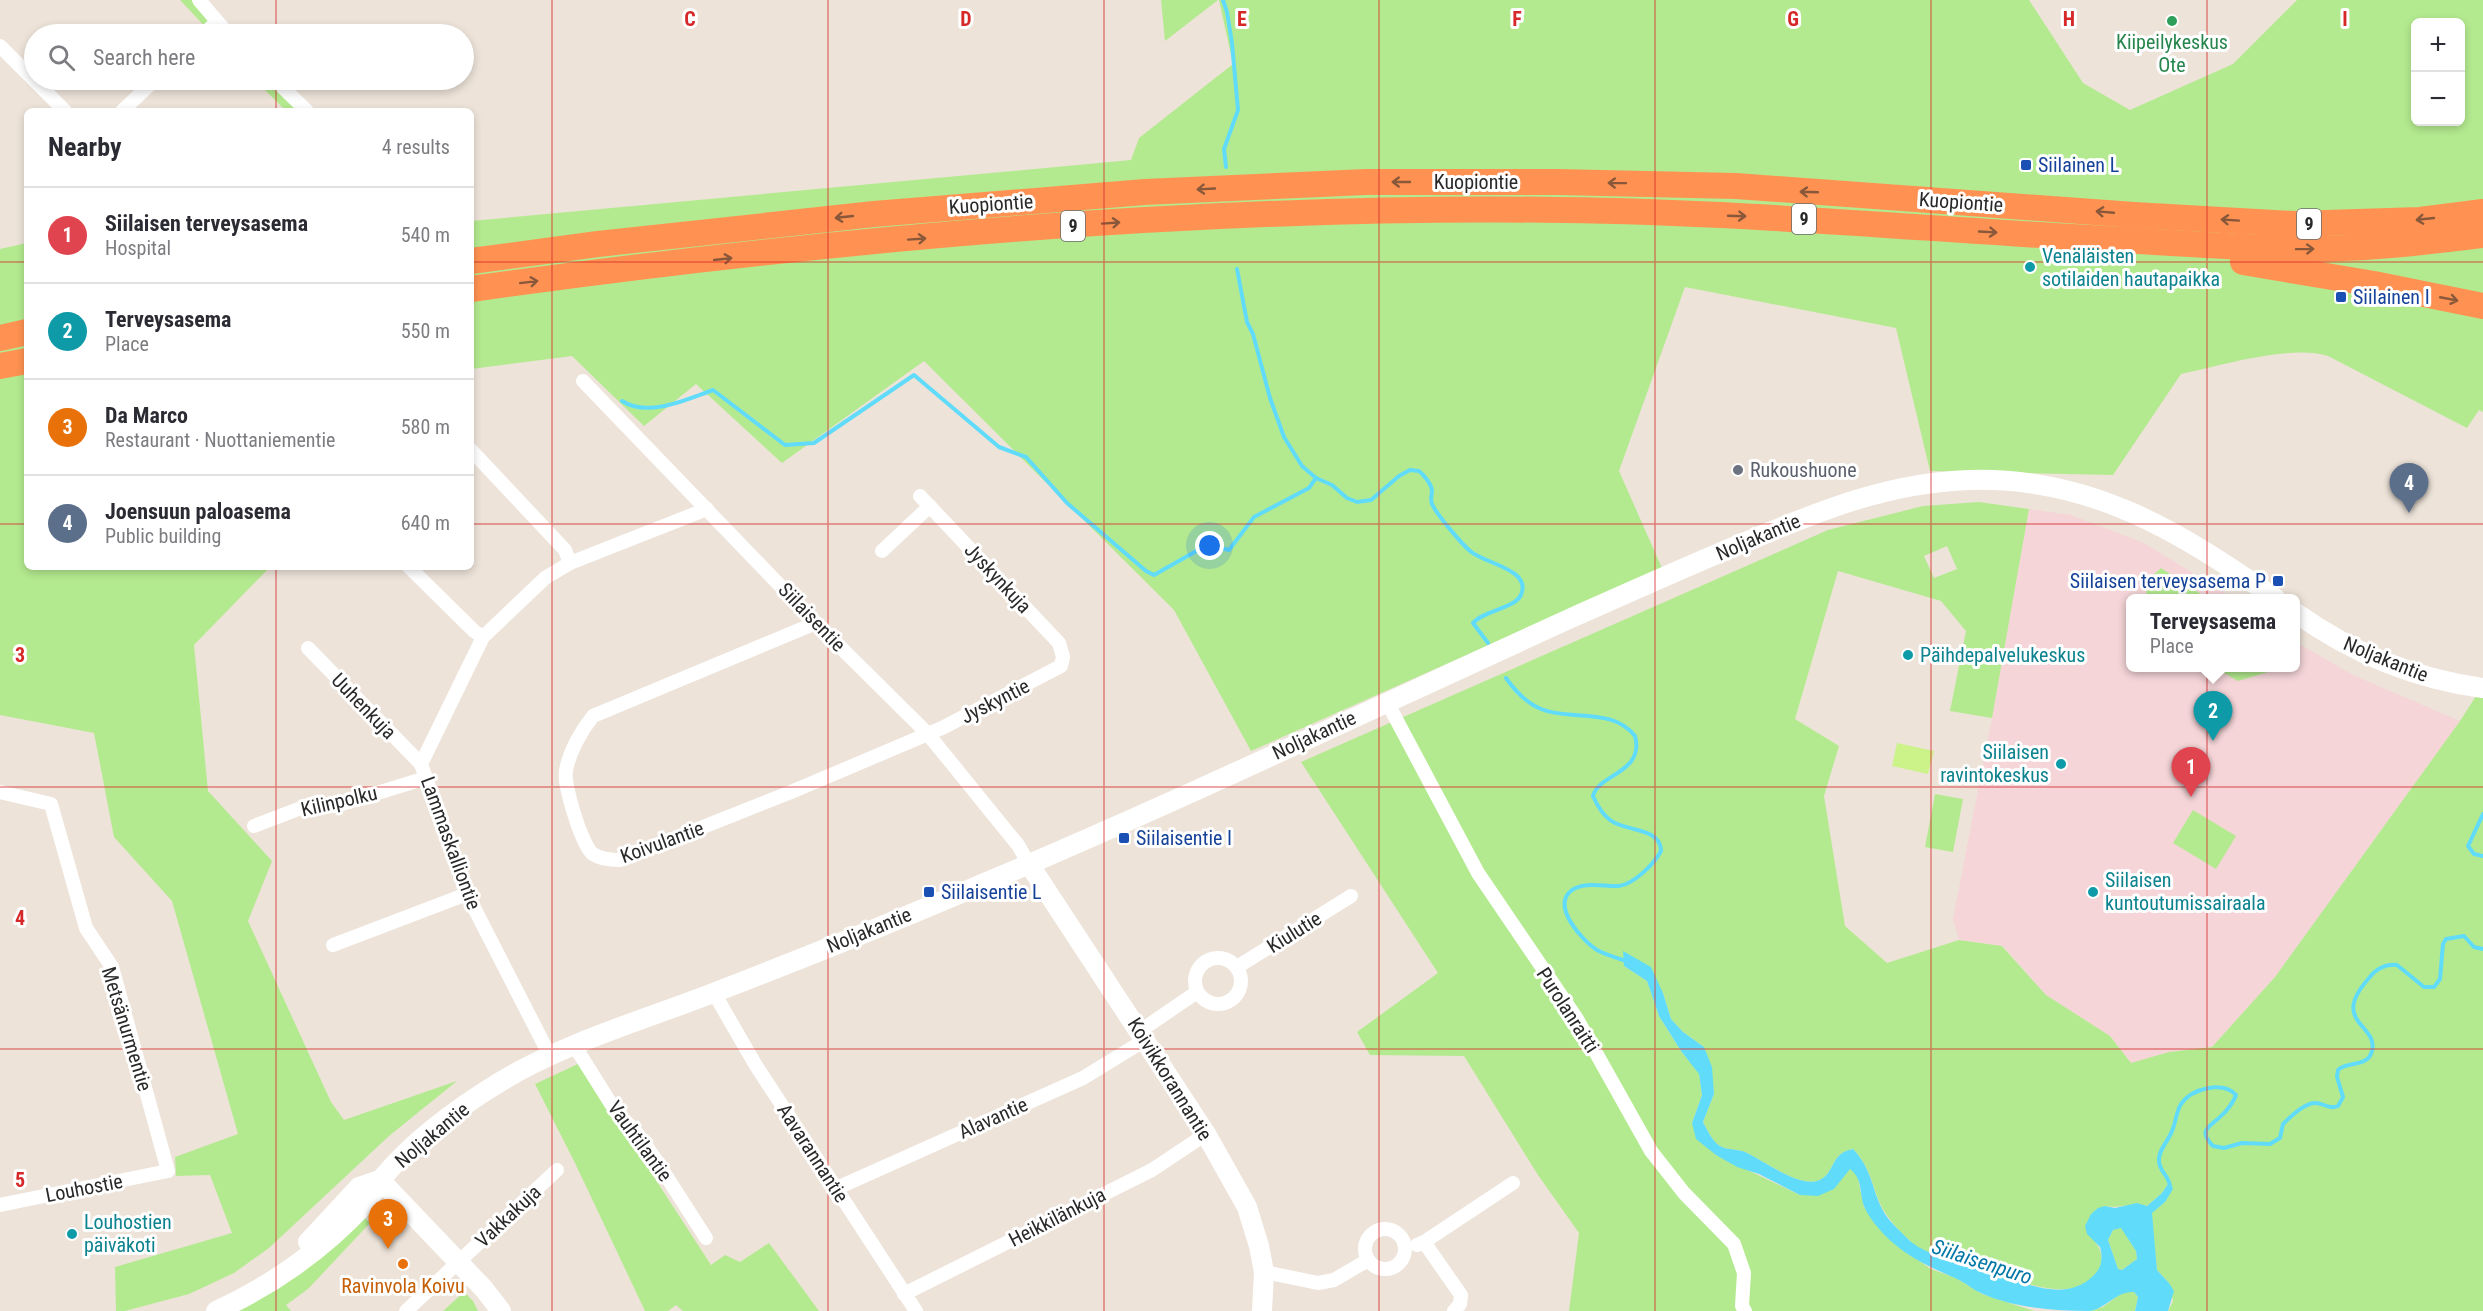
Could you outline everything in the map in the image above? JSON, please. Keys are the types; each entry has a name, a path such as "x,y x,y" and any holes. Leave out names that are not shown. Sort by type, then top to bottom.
{"highway":[{"name":"Kuopiontie","path":"474,261 598,244 874,213 1145,192 1366,182 1557,182 1736,186 2134,215 2294,224 2420,220 2483,212"},
{"name":"Kuopiontie","path":"474,289 878,242 1147,220 1368,211 1562,210 1797,218 2184,244 2296,249 2369,247 2483,235"},
{"path":"2184,244 2206,257 2297,270 2483,306"},
{"path":"0,338 24,333"},
{"path":"0,366 24,362"}],"main road":[{"name":"Noljakantie","path":"216,1311 236,1302 275,1278 359,1187 380,1180 447,1118 497,1084 550,1056 714,993 1029,864 1659,578 1820,510 1879,492 1970,480 2010,482 2068,491 2114,504 2151,520 2188,541 2269,594"},
{"name":"Noljakantie","path":"2300,616 2336,639 2411,672 2449,683 2483,688"},
{"name":"Koivikkorannantie","path":"1029,864 1206,1134 1247,1207 1264,1272 1262,1311"},
{"path":"380,1180 484,1289 501,1311"}],"street":[{"path":"199,0 217,22 215,24"},
{"path":"0,46 24,70"},
{"path":"44,90 62,108"},
{"path":"126,108 144,90"},
{"path":"285,90 304,108"},
{"name":"Siilaisentie","path":"583,381 816,623 927,733 1018,845 1029,864"},
{"path":"474,453 566,550 570,563"},
{"name":"Jyskynkuja","path":"882,551 925,501 1059,644 1064,657 1061,666"},
{"name":"Lammaskalliontie","path":"550,1056 467,894 421,764 483,636 545,578 570,563 707,509"},
{"path":"412,570 474,631 483,636"},
{"name":"Koivulantie","path":"816,623 593,716 584,728 565,772 567,787 585,846 592,854 610,860 620,860 791,792 927,733"},
{"name":"Uuhenkuja","path":"308,648 421,764"},
{"name":"Jyskyntie","path":"927,733 942,728 1061,666"},
{"name":"Purolanraitti","path":"1387,702 1478,873 1577,1019 1651,1151 1684,1193 1734,1244 1744,1273 1742,1306 1745,1311"},
{"name":"Kilinpolku","path":"254,826 314,803 335,806 426,778"},
{"name":"Metsänurmentie","path":"0,792 51,804 86,928 112,967 168,1171"},
{"path":"333,945 467,894"},
{"name":"Kiulutie","path":"1237,967 1351,896"},
{"path":"1224,958 1237,967 1241,980 1240,989 1232,999 1225,1003 1211,1003 1197,992 1196,973 1207,961 1224,958"},
{"path":"1143,1035 1197,992"},
{"name":"Aavarannantie","path":"714,993 755,1064 916,1311"},
{"name":"Alavantie","path":"837,1188 1083,1078 1143,1035"},
{"name":"Vauhtilantie","path":"574,1045 618,1115 629,1123 654,1157 706,1238"},
{"name":"Heikkilänkuja","path":"904,1294 1152,1170 1206,1134"},
{"name":"Vakkakuja","path":"406,1311 557,1170"},
{"name":"Louhostie","path":"1,1200 168,1171"},
{"path":"1406,1249 1424,1242 1513,1183"},
{"path":"1380,1229 1395,1230 1405,1241 1406,1249 1405,1256 1395,1268 1380,1269 1368,1260 1365,1245 1368,1238 1380,1229"},
{"path":"1424,1242 1461,1295 1460,1304 1454,1311"},
{"path":"1264,1272 1318,1283 1334,1280 1368,1260"}],"shaded area":[{"path":"2029,509 2071,515 2144,543 2227,594 2126,594 2126,672 2300,672 2300,644 2353,675 2460,721 2275,977 2212,1047 2169,1052 2131,1063 2110,1036 2046,995 2003,946 1959,940 1953,919"}],"green space":[{"path":"180,0 199,0 219,24 203,24"},
{"path":"1161,0 1218,0 1165,41"},
{"path":"1219,0 2029,0 2083,83 2130,110 2233,64 2297,0 2483,0 2483,412 2479,410 2467,428 2328,356 2313,353 2276,354 2181,374 2113,475 1930,471 1896,328 1685,287 1619,471 1662,568 1251,751 1174,610 924,361 782,463 696,384 644,426 572,356 474,369 474,221 1131,160 1139,138 1233,64"},
{"path":"265,90 285,90 304,108 283,108"},
{"path":"24,244 24,570 267,570 194,645 208,791 272,861 248,921 331,1102 344,1120 457,1081 389,1136 269,1248 234,1273 189,1294 125,1311 116,1311 115,1267 232,1233 210,1175 176,1176 175,1157 238,1134 172,901 114,837 94,733 0,715 0,249"},
{"path":"1979,502 2029,509 1992,718 1950,711 1966,631 1941,601 1838,571 1795,719 1839,746 1824,796 1845,926 1887,963 1959,940 2002,946 2046,995 2110,1036 2131,1063 2169,1052 2212,1047 2275,977 2460,721 2483,685 2483,1311 2168,1311 2173,1301 2169,1283 2157,1270 2151,1213 2165,1202 2170,1181 2162,1193 2147,1206 2105,1206 2095,1242 2101,1256 2100,1267 2087,1283 2073,1288 2056,1289 2037,1286 1965,1262 1926,1252 1904,1235 1886,1214 1865,1166 1853,1149 1840,1155 1823,1178 1809,1182 1790,1176 1745,1152 1725,1148 1716,1143 1703,1122 1714,1094 1704,1047 1683,1032 1671,1019 1663,993 1624,952 1624,966 1647,981 1659,1016 1681,1051 1699,1073 1702,1095 1692,1123 1716,1155 1800,1195 1850,1169 1857,1174 1864,1207 1894,1243 1931,1269 1956,1278 1982,1294 2034,1311 1569,1311 1579,1233 1538,1175 1464,1056 1370,1055 1357,1032 1438,973 1301,762 1828,530 1923,506","holes":["1947,546 1957,569 1934,578 1924,556"]},
{"path":"2161,568 2201,594 2146,594 2147,581"},
{"path":"2222,672 2268,672 2238,681"},
{"path":"1897,743 1934,751 1928,774 1892,766"},
{"path":"1935,794 1963,799 1953,852 1925,847"},
{"path":"2193,810 2236,836 2216,869 2173,843"},
{"path":"580,1063 711,1265 725,1255 740,1262 769,1243 819,1311 683,1311 676,1305 668,1311 645,1311 535,1084"},
{"path":"362,1215 370,1223 308,1289 286,1305 291,1311 236,1311"},
{"path":"2121,1227 2136,1251 2137,1259 2122,1270 2118,1269 2108,1240 2113,1230"},
{"path":"2124,1291 2134,1292 2138,1297 2135,1311 2090,1311 2103,1307"},
{"path":"464,1292 473,1301 478,1311 443,1311"}],"water":[{"path":"1623,951 1651,967 1663,993 1671,1019 1683,1032 1704,1047 1712,1067 1714,1094 1703,1122 1716,1143 1725,1148 1745,1152 1790,1176 1809,1182 1823,1178 1840,1155 1853,1149 1869,1173 1880,1206 1887,1217 1910,1241 1926,1251 2024,1283 2053,1290 2068,1289 2081,1285 2096,1273 2100,1266 2100,1247 2087,1234 2085,1226 2091,1214 2105,1206 2115,1208 2137,1203 2147,1206 2162,1193 2170,1181 2173,1189 2165,1202 2152,1213 2157,1270 2174,1291 2168,1311 2135,1311 2138,1297 2134,1292 2122,1294 2102,1307 2090,1311 2035,1308 1996,1299 1922,1263 1892,1242 1876,1226 1866,1211 1859,1181 1850,1169 1834,1189 1818,1196 1800,1195 1759,1174 1737,1167 1716,1155 1696,1139 1692,1123 1702,1095 1699,1074 1659,1016 1647,981 1624,966","holes":["2121,1228 2136,1251 2137,1259 2122,1270 2118,1269 2108,1240 2113,1230"]}],"waterway":[{"path":"1223,0 1232,43 1238,110 1224,149 1226,167"},
{"path":"1237,269 1247,322 1253,334 1270,398 1284,437 1302,466 1316,478 1332,485 1347,498 1357,502 1371,500 1399,476 1410,470 1419,471 1432,490 1431,502 1435,509 1461,542 1477,556 1505,568 1520,579 1523,586 1517,600 1506,607 1484,615 1473,623 1488,643"},
{"path":"622,401 632,406 655,407 680,402 713,390 785,445 814,443 914,375 999,447 1026,457 1067,503 1146,571 1154,575 1207,545 1229,550 1254,517 1309,488 1316,478"},
{"name":"Siilaisenpuro","path":"1506,678 1522,696 1541,709 1615,721 1635,736 1636,748 1633,758 1620,772 1603,783 1593,796 1600,809 1610,820 1649,834 1659,843 1661,851 1654,862 1631,882 1619,886 1577,887 1566,897 1565,905 1571,923 1584,939 1601,952 1628,962"},
{"path":"2483,814 2468,846 2474,854 2483,856"},
{"path":"2170,1186 2159,1165 2159,1157 2172,1131 2179,1107 2186,1098 2200,1090 2216,1087 2236,1095 2226,1111 2207,1128 2206,1136 2213,1146 2224,1148 2242,1143 2270,1144 2280,1138 2283,1124 2307,1105 2318,1103 2332,1107 2338,1106 2343,1097 2337,1077 2338,1070 2362,1062 2370,1056 2372,1042 2354,1014 2354,1005 2358,993 2375,972 2385,966 2397,965 2424,987 2434,987 2440,979 2443,944 2446,939 2464,936 2474,947 2483,949"}],"place":[{"name":"Kiipeilykeskus Ote","path":"2172,21"},
{"name":"Siilainen L","path":"2026,165"},
{"name":"Venäläisten sotilaiden hautapaikka","path":"2030,267"},
{"name":"Siilainen I","path":"2341,297"},
{"name":"Rukoushuone","path":"1738,470"},
{"name":"Joensuun paloasema","path":"2409,513"},
{"name":"Siilaisen terveysasema P","path":"2278,581"},
{"name":"Päihdepalvelukeskus","path":"1908,655"},
{"name":"Terveysasema","path":"2213,741"},
{"name":"Siilaisen ravintokeskus","path":"2061,764"},
{"name":"Siilaisen terveysasema","path":"2191,797"},
{"name":"Siilaisentie I","path":"1124,838"},
{"name":"Siilaisentie L","path":"929,892"},
{"name":"Siilaisen kuntoutumissairaala","path":"2093,892"},
{"name":"Louhostien päiväkoti","path":"72,1234"},
{"name":"Da Marco","path":"388,1249"},
{"name":"Ravinvola Koivu","path":"403,1264"}]}
